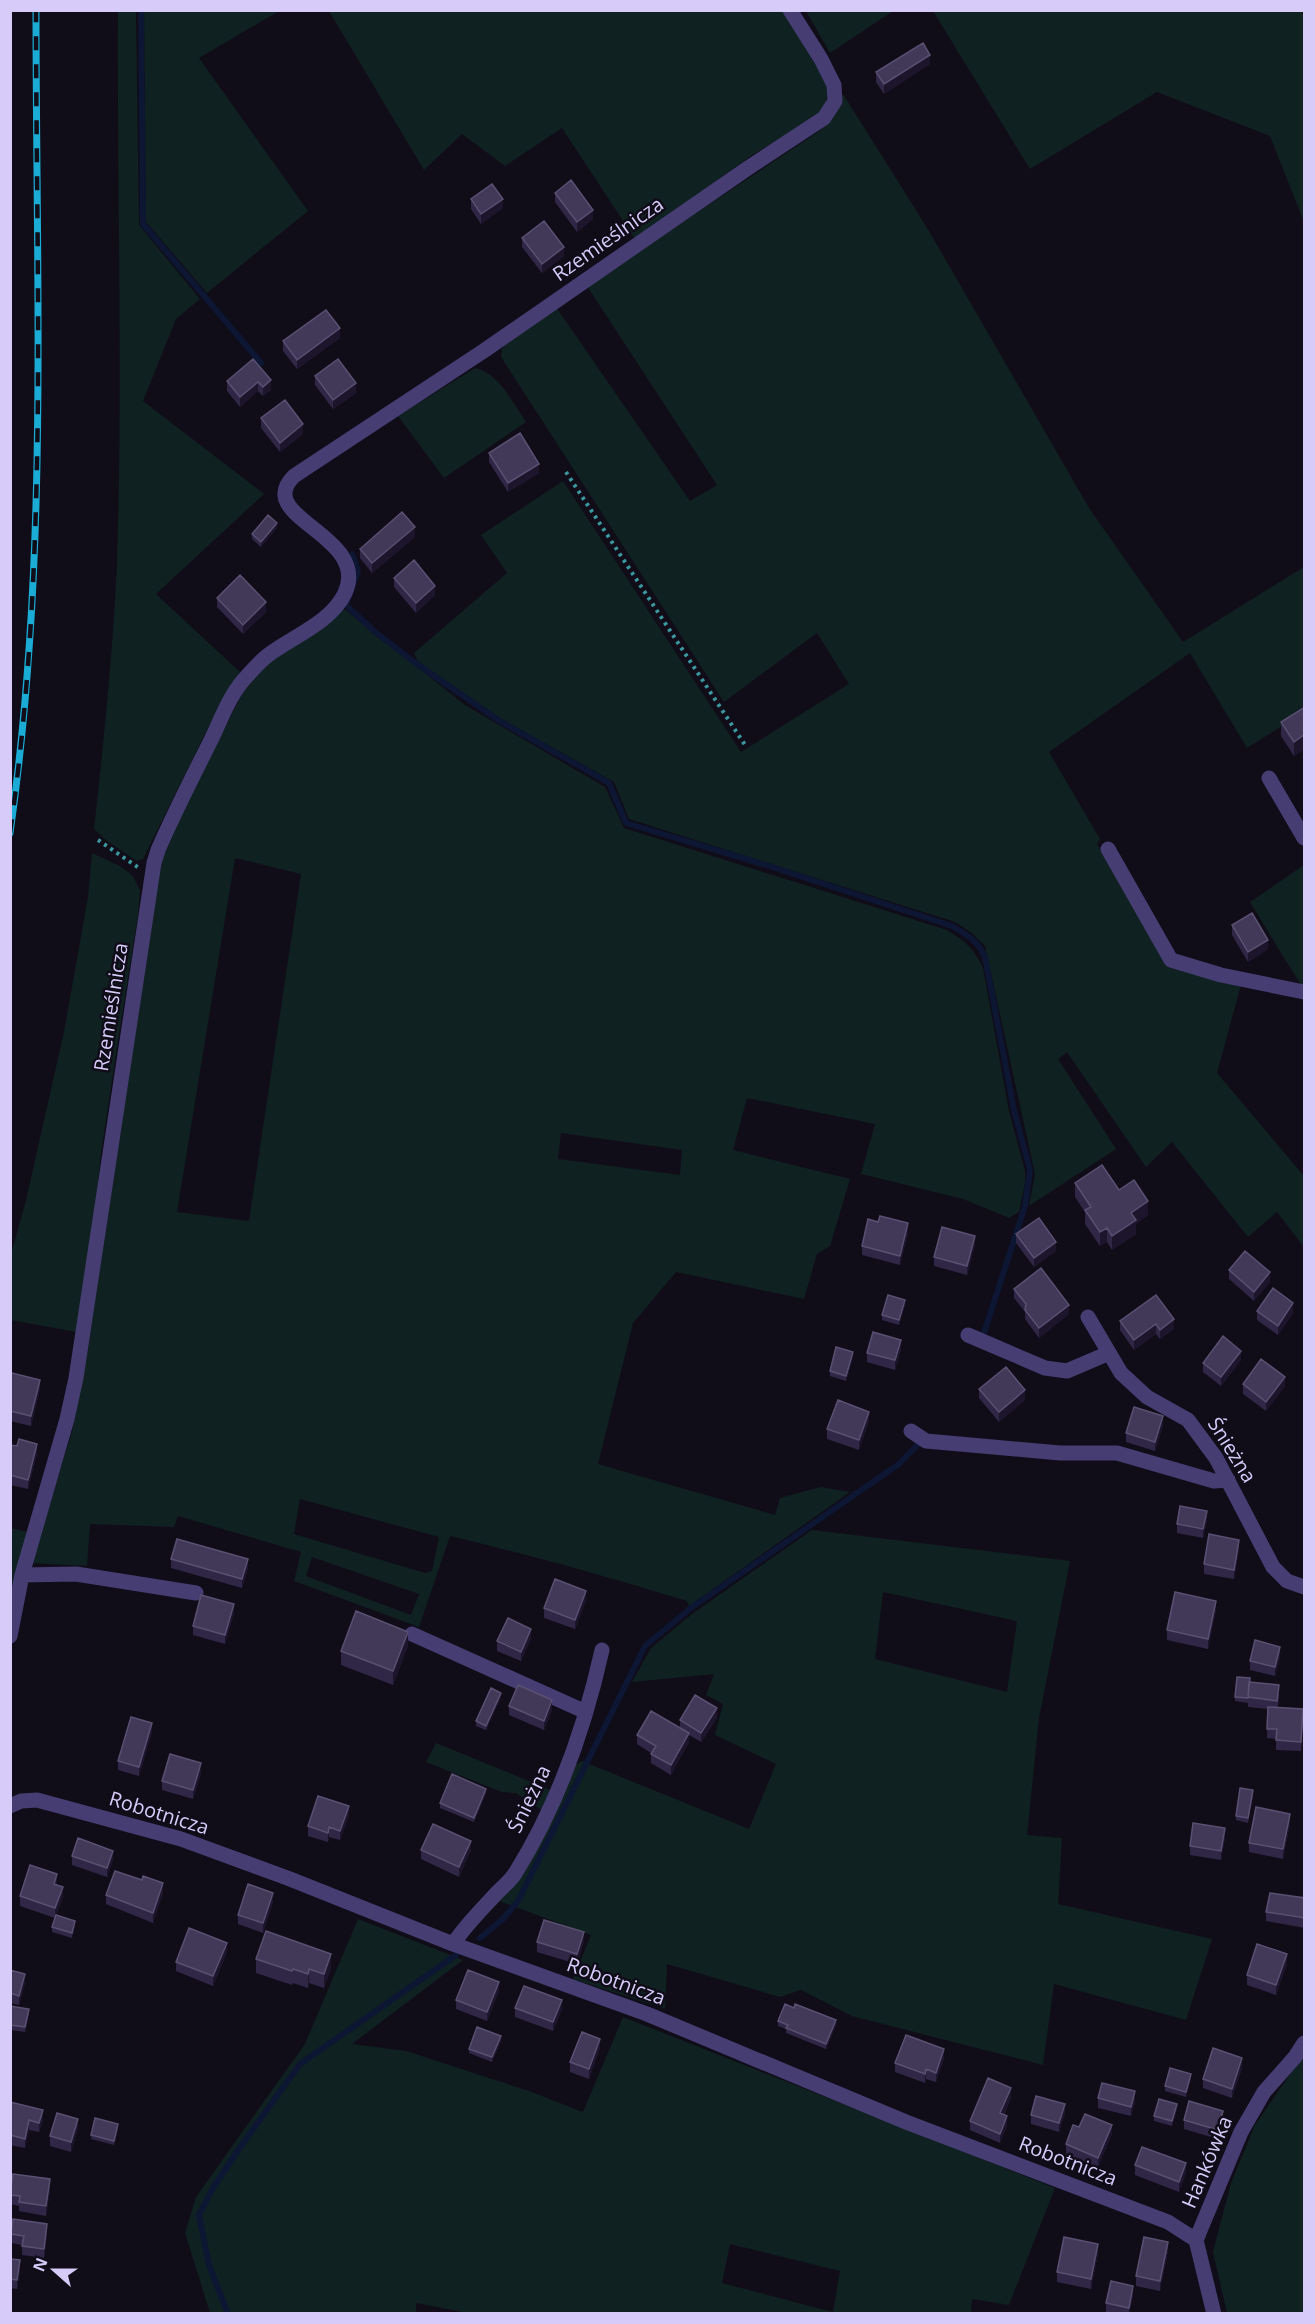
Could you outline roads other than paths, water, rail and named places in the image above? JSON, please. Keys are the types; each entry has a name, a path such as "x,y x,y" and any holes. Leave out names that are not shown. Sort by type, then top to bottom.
{"street":[{"name":"Rzemieślnicza","path":"10,1636 22,1575 67,1419 76,1378 158,850 238,687 269,654 329,613 345,592 349,580 349,568 332,543 291,510 284,491 287,484 298,473 485,351 748,168 824,118 835,101 834,85 821,59 790,10"},
{"path":"1269,778 1305,838"},
{"path":"1108,849 1171,960 1221,975 1305,992"},
{"name":"Śnieżna","path":"1088,1317 1121,1373 1147,1397 1188,1420 1216,1458 1273,1567 1287,1581 1305,1587"},
{"path":"968,1335 1045,1368 1067,1371 1109,1353"},
{"path":"911,1431 926,1441 1060,1453 1117,1453 1214,1481 1228,1480"},
{"path":"22,1575 76,1574 196,1593"},
{"path":"412,1634 586,1712"},
{"name":"Śnieżna","path":"453,1944 465,1926 515,1874 572,1757 602,1650"},
{"name":"Robotnicza","path":"11,1804 37,1800 181,1839 290,1879 453,1944 647,2014 906,2122 1168,2222 1197,2240"},
{"name":"Hankówka","path":"1214,2313 1197,2240 1241,2132 1264,2092 1305,2043"}],"waterway":[{"path":"141,10 143,224 261,363"},
{"path":"352,554 358,571 346,605 374,631 414,662 498,720 609,783 626,823 769,866 952,926 975,942 985,957 1014,1110 1030,1170 1025,1206 984,1333"},
{"path":"480,1938 503,1919 518,1901 645,1646 691,1608 899,1464 923,1439"},
{"path":"228,2314 209,2265 199,2215 213,2188 300,2064 456,1955"}],"railway":[{"path":"10,833 31,628 35,525 38,422 36,10"}]}
